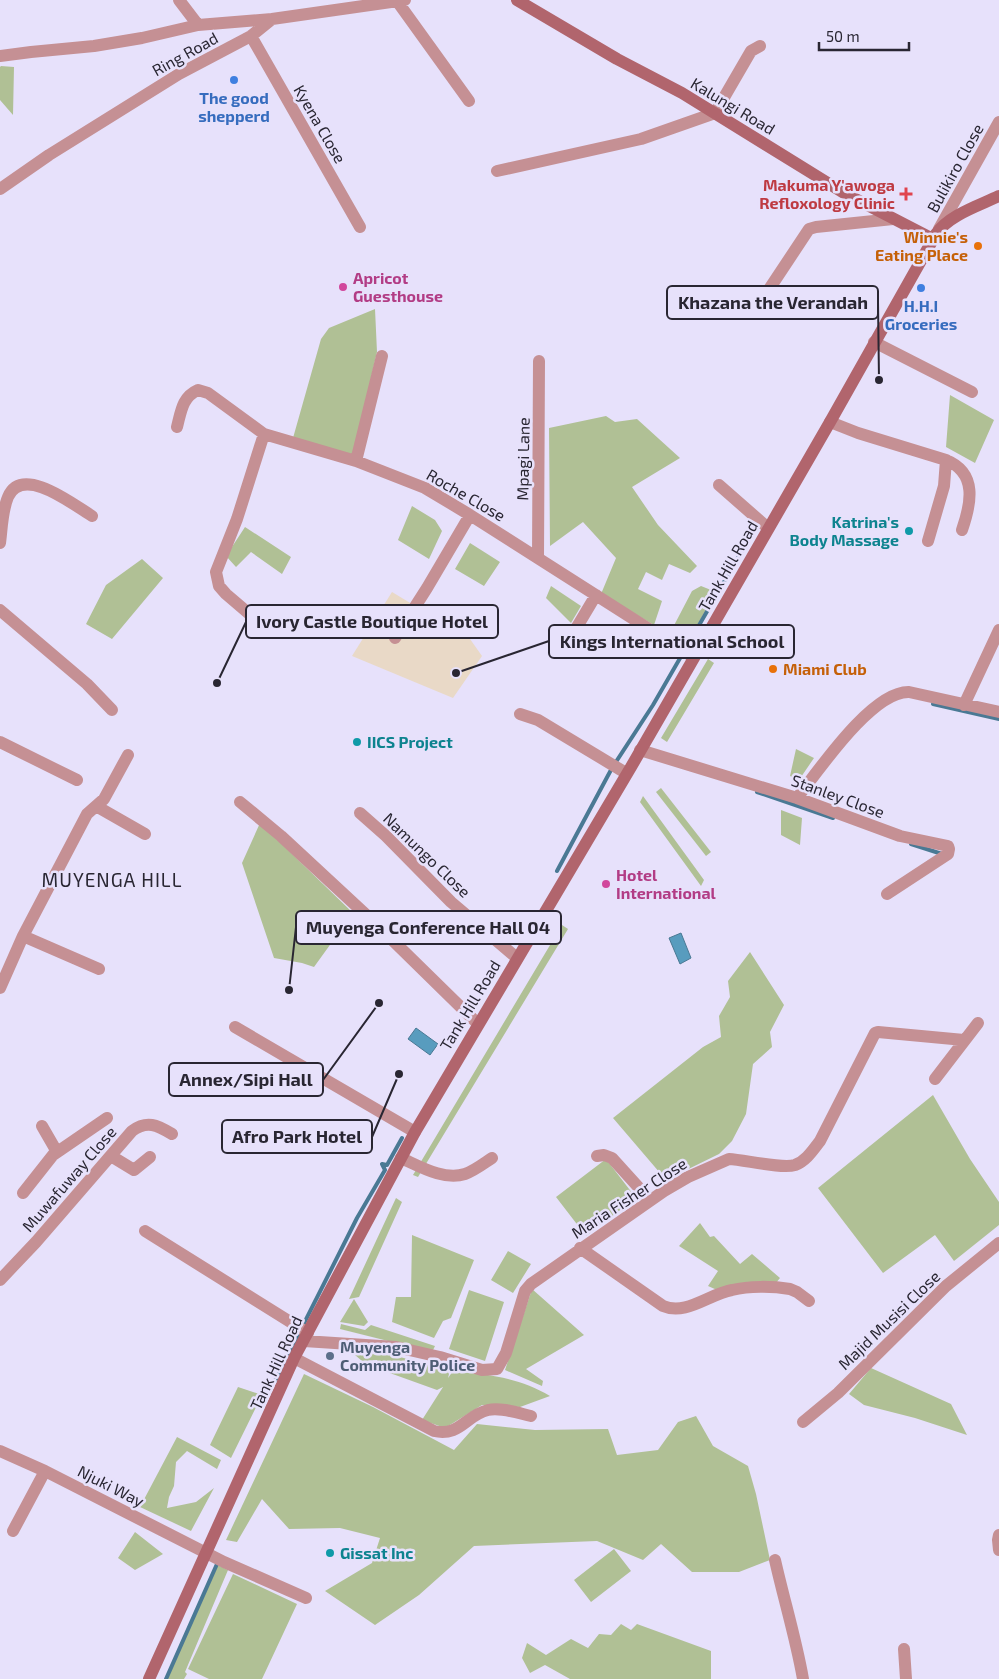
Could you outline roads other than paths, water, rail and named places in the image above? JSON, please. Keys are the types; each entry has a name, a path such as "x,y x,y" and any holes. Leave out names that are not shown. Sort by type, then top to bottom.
{"street":[{"path":"179,0 198,25"},
{"path":"401,0 468,101"},
{"name":"Ring Road","path":"0,189 49,155 179,74 251,36 272,20 401,0"},
{"name":"Kalungi Road","path":"517,0 617,59 682,93 844,193 893,219 936,234"},
{"path":"0,56 94,46 142,38 198,25 272,20"},
{"name":"Kyena Close","path":"251,36 360,227"},
{"path":"497,171 641,139 715,113 751,51 760,46"},
{"name":"Bulikiro Close","path":"936,234 999,122"},
{"path":"936,234 944,224 999,196"},
{"path":"760,303 810,229 893,219"},
{"name":"Tank Hill Road","path":"149,1679 294,1358 415,1132 640,750 830,422 936,234"},
{"path":"874,342 972,392"},
{"path":"356,461 382,356"},
{"name":"Mpagi Lane","path":"538,558 539,361"},
{"name":"Roche Close","path":"177,428 182,406 190,394 198,390 208,393 264,434 356,461 425,488 470,514 693,657"},
{"path":"830,422 858,433 953,463 964,473 970,489 969,510 962,530"},
{"path":"260,623 219,586 216,572 237,519 264,434"},
{"path":"928,541 939,506 945,478 946,460"},
{"path":"0,543 4,509 9,496 19,484 35,485 55,493 92,516"},
{"path":"719,485 768,528"},
{"path":"394,638 427,588 470,514"},
{"path":"568,642 596,594"},
{"path":"0,610 87,684 112,710"},
{"path":"964,704 999,630"},
{"path":"797,798 868,712 890,696 909,692 999,712"},
{"path":"520,714 538,720 626,773"},
{"path":"0,742 77,780"},
{"name":"Stanley Close","path":"640,750 797,798 900,836 948,846 948,854 887,894"},
{"path":"0,988 23,936 87,814 104,799 128,755"},
{"path":"240,802 281,836 370,919 478,1024"},
{"path":"96,806 145,834"},
{"name":"Namungo Close","path":"360,813 386,836 451,902 517,958"},
{"path":"23,936 99,969"},
{"path":"935,1079 978,1023"},
{"path":"235,1027 415,1132"},
{"name":"Maria Fisher Close","path":"306,1337 396,1347 440,1357 482,1370 497,1369 506,1353 525,1292 537,1279 580,1248 650,1200 688,1177 729,1159 783,1166 795,1165 810,1154 820,1141 875,1033 964,1040"},
{"path":"23,1193 57,1152 107,1118"},
{"name":"Muwafuway Close","path":"0,1280 36,1242 132,1131 140,1125 158,1126 172,1134"},
{"path":"42,1126 57,1152"},
{"path":"596,1156 604,1155 612,1158 650,1200"},
{"path":"111,1156 134,1170 150,1157"},
{"path":"401,1158 445,1176 471,1172 492,1158"},
{"path":"145,1231 306,1337"},
{"name":"Majid Musisi Close","path":"803,1422 844,1386 946,1286 999,1242"},
{"path":"580,1248 669,1309 681,1309 721,1292 741,1288 790,1289 809,1301"},
{"path":"294,1358 434,1431 442,1433 454,1431 478,1414 492,1409 531,1416"},
{"name":"Njuki Way","path":"0,1450 224,1562 306,1598"},
{"path":"13,1531 45,1471"},
{"path":"999,1535 999,1550"},
{"path":"775,1560 795,1636 803,1679"},
{"path":"904,1649 906,1679"}],"water":[{"path":"681,933 691,958 680,964 669,938"},
{"path":"416,1028 438,1044 430,1055 408,1039"}],"waterway":[{"path":"557,871 612,768 653,705 754,530"},
{"path":"933,704 999,719"},
{"path":"757,792 833,818"},
{"path":"911,844 942,854"},
{"path":"275,1381 357,1218 385,1170 382,1164 387,1165 402,1138"},
{"path":"166,1679 217,1564"}],"place":[{"name":"The good shepperd","path":"234,80"},
{"name":"Makuma Y'awoga Refloxology Clinic","path":"906,194"},
{"name":"Winnie's Eating Place","path":"978,246"},
{"name":"Apricot Guesthouse","path":"343,287"},
{"name":"H.H.I Groceries","path":"921,288"},
{"name":"Khazana the Verandah","path":"879,380"},
{"name":"Katrina's Body Massage","path":"909,531"},
{"name":"Miami Club","path":"773,669"},
{"name":"Kings International School","path":"456,673"},
{"name":"Ivory Castle Boutique Hotel","path":"217,683"},
{"name":"IICS Project","path":"357,742"},
{"name":"Hotel International","path":"606,884"},
{"name":"Muyenga Conference Hall 04","path":"289,990"},
{"name":"Annex/Sipi Hall","path":"379,1003"},
{"name":"Afro Park Hotel","path":"399,1074"},
{"name":"Muyenga Community Police","path":"330,1356"},
{"name":"Gissat Inc","path":"330,1553"}],"district":[{"name":"MUYENGA HILL","path":"112,880"}]}
